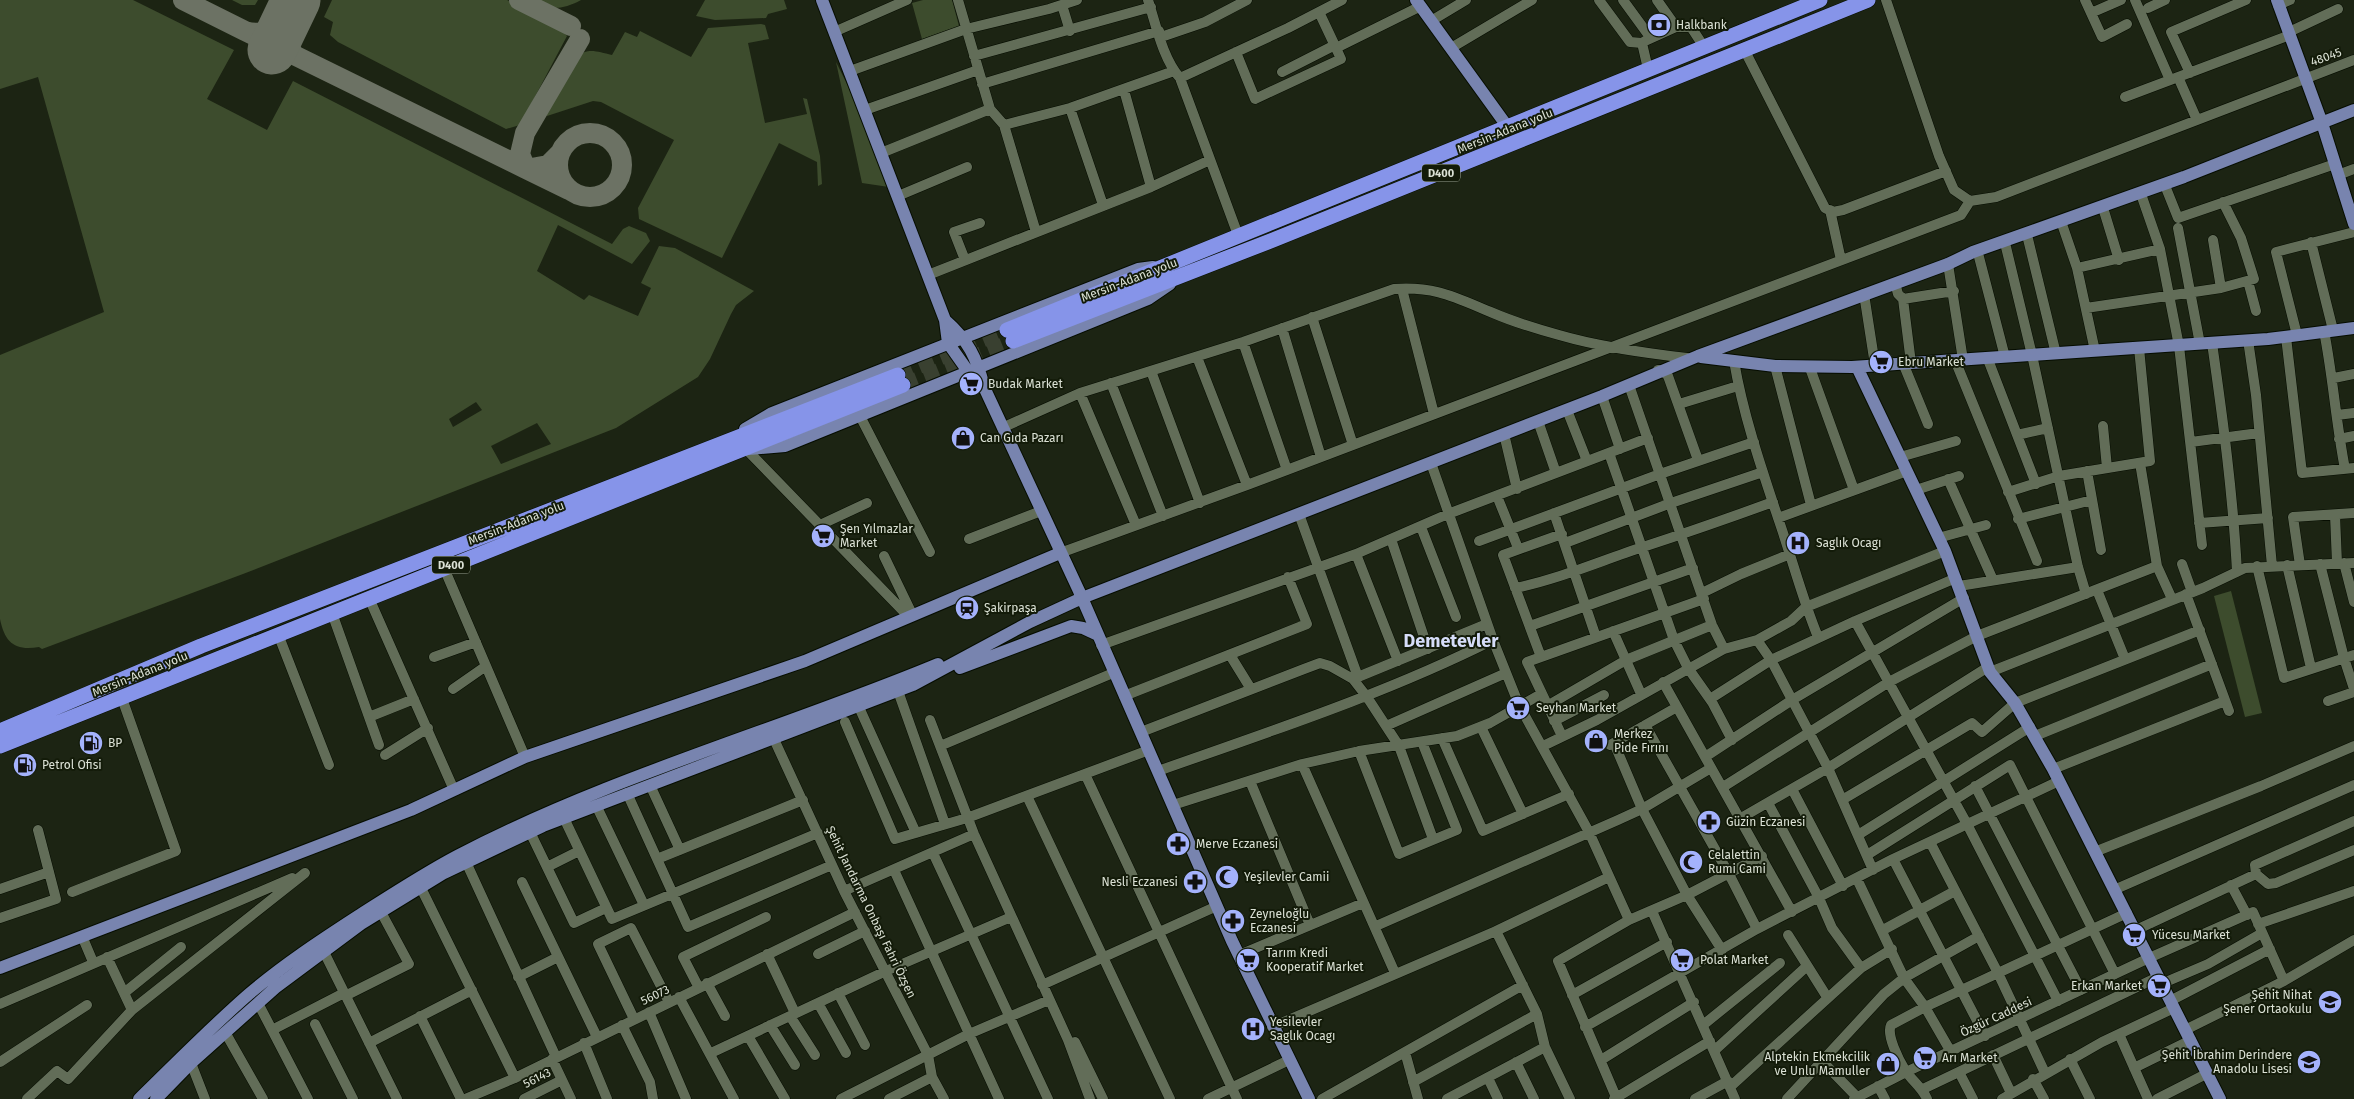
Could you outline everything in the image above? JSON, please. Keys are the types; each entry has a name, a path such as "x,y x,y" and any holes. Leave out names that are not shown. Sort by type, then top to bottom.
{"highway":[{"name":"Mersin-Adana yolu","path":"1178,269 1238,236 1820,0"},
{"name":"Mersin-Adana yolu","path":"1010,336 1178,269 1745,51 1868,0"},
{"name":"Mersin-Adana yolu","path":"0,731 201,646 714,447 901,380 746,449 0,746"},
{"path":"0,755 219,665 272,637"},
{"path":"0,722 177,649 201,646"}],"main road":[{"path":"822,0 945,320 948,343 967,372 984,387"},
{"path":"2282,2 2290,34 2353,216"},
{"path":"1418,3 1507,126"},
{"path":"1948,264 2006,248 2166,188 2323,127 2354,110"},
{"path":"139,1099 250,993 319,942 414,880 457,856 545,814 769,727 868,693 940,663 1026,616 1080,594 1693,357 1948,264 1973,252 2323,127 2354,119"},
{"path":"714,447 772,413 1138,269 1178,269"},
{"path":"746,449 784,446 1148,299 1178,269"},
{"path":"945,320 964,337 979,367 984,387 1080,594 1238,955 1309,1099"},
{"path":"1693,357 1776,366 1810,368 1857,367 2206,344 2354,328"},
{"path":"1857,367 1945,551 1989,669 2015,703 2053,768 2097,851 2220,1099"},
{"path":"162,1096 191,1063 225,1032 258,1003 324,952 381,912 466,862 530,832 596,805 858,705 898,692 1080,594 1299,514 1567,410 1661,370"},
{"path":"0,968 411,810 525,757 804,661 1060,553"},
{"path":"913,685 1071,626 1083,628 1100,640"}],"street":[{"path":"834,32 908,0"},
{"path":"958,0 990,109 1004,125 1036,232"},
{"path":"850,71 966,29 1047,5 1062,5 1077,0"},
{"path":"982,84 1205,22 1247,0"},
{"path":"1004,125 1070,108 1177,75 1236,52 1342,0"},
{"path":"1431,21 1466,0"},
{"path":"1451,48 1532,0"},
{"path":"1599,0 1630,42 1646,40 1676,27 1691,27 1704,47"},
{"path":"1623,0 1646,40 1648,69"},
{"path":"1657,0 1676,27"},
{"path":"1060,553 1200,503 1961,215 1970,201 1954,190 1946,171 1886,0"},
{"path":"2085,0 2102,37 2127,24"},
{"path":"2091,13 2121,0"},
{"path":"2135,0 2196,120"},
{"path":"2148,8 2165,0"},
{"path":"2190,73 2171,32 2246,0"},
{"path":"974,56 1070,31 1150,2 1160,34 1238,236"},
{"path":"1282,72 1336,47 1418,3"},
{"path":"1062,5 1070,31"},
{"path":"2125,97 2290,34 2338,9"},
{"path":"1236,52 1255,99 1341,59 1319,12"},
{"path":"1745,51 1825,208 1843,210 1946,171"},
{"name":"48045","path":"1970,201 1996,197 2354,60"},
{"path":"865,110 978,70"},
{"path":"1124,90 1151,187"},
{"path":"1070,108 1103,205"},
{"path":"881,153 990,109"},
{"path":"928,275 1151,187 1210,160"},
{"path":"898,196 967,167"},
{"path":"2166,188 2178,218 2223,202 2337,170 2354,169"},
{"path":"2142,197 2160,249 2179,346 2202,545"},
{"path":"2086,308 2221,288 2254,279 2241,238 2223,202"},
{"path":"1830,210 1841,260"},
{"path":"2104,211 2119,260"},
{"path":"965,260 954,232 980,223"},
{"path":"2063,227 2077,268 2095,351"},
{"path":"2178,228 2190,293 2206,344 2226,439 2237,572"},
{"path":"2311,242 2328,331 2339,439 2350,468 2302,474 2292,336 2276,252 2311,242 2354,232"},
{"path":"2028,239 2056,354"},
{"path":"2213,240 2221,288"},
{"path":"2006,248 2032,355 2078,567 2086,594"},
{"path":"2077,268 2119,260 2160,249"},
{"path":"1979,257 2005,357"},
{"path":"1948,264 1954,291 1959,360 2018,519 2037,562"},
{"path":"2248,281 2256,312"},
{"path":"1895,283 1898,294 1902,299 1907,363 1928,424"},
{"path":"1402,288 1434,414"},
{"path":"1004,427 1080,394 1111,383 1243,342 1369,296 1402,288 1442,292 1495,314 1561,336 1614,346 1693,357"},
{"path":"1902,299 1954,291"},
{"path":"1864,294 1875,366"},
{"path":"1312,317 1353,445"},
{"path":"1282,328 1320,457"},
{"path":"2248,340 2256,395 2272,566"},
{"path":"1243,342 1287,470"},
{"path":"2008,492 2059,476 2150,461 2139,348"},
{"path":"1197,357 1247,485"},
{"path":"1987,357 2036,484"},
{"path":"1734,361 1738,386 1763,472 1806,607 1818,637"},
{"path":"1776,366 1811,505"},
{"path":"1810,368 1854,490"},
{"path":"1661,370 1668,376 1698,460"},
{"path":"1151,372 1200,503"},
{"path":"2334,378 2354,374"},
{"path":"1111,383 1163,516"},
{"path":"1629,385 1712,625 1724,649"},
{"path":"1679,404 1738,386"},
{"path":"1080,394 1136,525"},
{"path":"1602,396 1620,449"},
{"path":"1567,410 1588,461"},
{"path":"2337,415 2354,413"},
{"path":"860,416 930,552"},
{"path":"1538,421 1556,472"},
{"path":"2103,426 2106,468"},
{"path":"2017,435 2048,428"},
{"path":"2191,442 2226,439 2259,433"},
{"path":"1504,434 1516,489"},
{"path":"2339,439 2354,436"},
{"path":"1100,640 1356,554 1448,514 1648,438"},
{"path":"1900,457 1956,440"},
{"path":"1479,541 1698,460 1754,442"},
{"path":"746,449 910,615"},
{"path":"1609,453 1644,547 1674,640 1688,668 1710,699 1732,740"},
{"path":"1431,462 1493,640 1519,705 1589,832 1629,920"},
{"path":"2140,463 2157,566 2172,599"},
{"path":"1778,518 1907,471"},
{"path":"1541,657 1503,555 1518,548 1563,538 1632,518 1763,472"},
{"path":"2087,472 2101,550"},
{"path":"1916,490 1959,476"},
{"path":"1948,479 1994,580"},
{"path":"1497,496 1518,548"},
{"path":"2018,519 2092,500"},
{"path":"1515,588 1543,583 1644,547 1682,536 1773,502"},
{"path":"820,525 867,503"},
{"path":"969,539 1041,511"},
{"path":"1554,513 1596,637"},
{"path":"2300,565 2293,517 2354,513"},
{"path":"1299,514 1319,566 1356,678 1399,746 1433,839"},
{"path":"2335,515 2354,602"},
{"path":"2200,523 2268,518"},
{"path":"1938,538 1986,525"},
{"path":"1421,527 1456,617"},
{"path":"1391,539 1428,649"},
{"path":"1543,746 1597,720 1724,649 1757,640 1791,621 1806,607 1945,551"},
{"path":"1356,554 1398,661"},
{"path":"1562,736 1526,662 1703,596 1741,574 1790,554"},
{"path":"884,556 910,615"},
{"path":"1741,818 1828,768 1908,717 1989,669 2189,593 2245,568 2345,563"},
{"path":"2053,768 2227,706 2200,630 2182,564"},
{"path":"2320,564 2354,690 2328,701"},
{"path":"2287,565 2311,668"},
{"path":"1723,787 1889,682 1977,636 2157,566"},
{"path":"2257,566 2284,678 2354,655"},
{"path":"1710,699 1771,660 1855,620 1960,587 2078,567"},
{"path":"444,568 525,757"},
{"path":"1530,626 1693,568"},
{"path":"1124,696 1307,624 1288,576"},
{"path":"1705,757 1792,700 1874,653 1960,587"},
{"path":"2097,590 2125,659"},
{"path":"369,598 454,790"},
{"path":"332,613 379,745"},
{"path":"1855,620 1967,824 2058,1001"},
{"path":"1141,732 1320,663 1356,678 1488,624"},
{"path":"1546,706 1626,660 1712,625"},
{"path":"1842,800 1927,752 1972,723 1982,732 2015,703 2200,630"},
{"path":"1613,631 1641,694"},
{"path":"272,637 329,765"},
{"path":"1158,771 1367,697 1432,670 1493,640"},
{"path":"1757,640 1771,660 1828,768 1873,870"},
{"path":"434,657 476,642"},
{"path":"1230,655 1251,689"},
{"path":"1858,835 1944,782 2032,732 2212,664"},
{"path":"453,688 486,666"},
{"path":"940,746 1113,673"},
{"path":"1386,726 1506,673"},
{"path":"1663,682 1741,818 1792,912"},
{"path":"898,692 945,824"},
{"path":"1173,805 1302,764 1359,751 1457,736 1481,726 1541,694"},
{"path":"1554,721 1604,695"},
{"path":"369,717 414,699"},
{"path":"72,892 176,851 124,704"},
{"path":"858,705 916,833"},
{"path":"1677,707 1612,744 1642,809 1687,895 1722,950"},
{"path":"930,720 974,834 1062,1027 1090,1099"},
{"path":"845,722 895,839 968,818 1148,750"},
{"path":"1645,725 1678,787 1729,874 1757,930"},
{"path":"1481,726 1523,814"},
{"path":"385,755 428,728"},
{"name":"Şehit Jandarma Onbaşı Fahri Özşen","path":"773,737 844,891 928,1055 932,1077 944,1099"},
{"path":"1442,738 1483,831 1569,794"},
{"path":"1359,751 1399,854 1456,830 1422,742"},
{"path":"2097,851 2261,786 2354,746"},
{"path":"1302,764 1363,903 1376,926 1395,973"},
{"path":"1867,855 1953,798 2010,765 2115,974"},
{"path":"1376,926 1642,809 1711,768"},
{"path":"1085,774 1236,1099"},
{"path":"1250,781 1310,925"},
{"path":"1585,1027 1757,930 1893,859 2059,781"},
{"path":"650,784 680,850"},
{"path":"2116,889 2354,785"},
{"path":"1975,786 2081,990"},
{"path":"1792,789 1843,886"},
{"path":"627,793 688,927 832,865"},
{"path":"1027,796 1170,1099"},
{"path":"657,859 803,800"},
{"path":"1768,802 1819,898 1832,928 1861,968"},
{"path":"596,805 644,905"},
{"path":"564,818 612,919 818,833"},
{"path":"2354,821 2255,865 2256,874 2268,884 2276,883 2354,850"},
{"path":"0,918 56,899 38,830"},
{"path":"530,832 574,923 606,908"},
{"path":"844,891 974,834"},
{"path":"1930,842 1998,973 2018,1020 2045,1073"},
{"path":"547,867 579,850"},
{"path":"933,853 1048,1099"},
{"path":"1762,856 1687,895 1629,920 1558,961 1585,1027 1601,1060 1615,1098 1712,1046 1807,966"},
{"path":"1893,859 1985,1036"},
{"path":"466,862 571,1099"},
{"path":"894,870 999,1099"},
{"path":"0,889 48,872"},
{"path":"0,1004 93,962 305,873 132,1010 68,1079 57,1071 27,1099"},
{"path":"2136,930 2256,874"},
{"path":"1272,1027 1496,931 1608,877"},
{"path":"1857,879 1883,930 1904,978 1925,1007 1951,1052"},
{"path":"522,882 597,1037"},
{"path":"2230,885 2247,915 2253,912 2284,980"},
{"path":"421,888 515,1078"},
{"path":"1883,930 1920,912 1955,891"},
{"path":"2127,912 1894,1022 1890,1028 1890,1034 1906,1072 1925,1094 1959,1072 2028,1038 2160,980 2208,964 2260,929 2354,891"},
{"path":"1238,955 1363,903"},
{"path":"1042,985 1217,906"},
{"path":"1652,911 1694,1002 1735,1099"},
{"path":"272,1030 409,964 381,912"},
{"name":"56073","path":"465,1099 515,1078 855,912"},
{"name":"Özgür Caddesi","path":"1855,1097 2115,974 2247,915"},
{"path":"725,1016 683,957 766,917"},
{"path":"711,1053 886,971 1011,917"},
{"path":"634,1019 598,944 631,928 668,1002"},
{"path":"818,954 865,930"},
{"path":"1496,931 1537,1014 1545,1048 1570,1099"},
{"path":"1788,935 1827,997"},
{"path":"82,936 93,962"},
{"path":"1787,1099 1823,1062 1874,1002 1904,978 1979,936"},
{"path":"2134,1068 2354,940"},
{"path":"1572,995 1667,942"},
{"path":"124,993 181,947"},
{"path":"1695,1099 1729,1084 1785,1039 1827,997 1861,968 1892,949"},
{"path":"2002,1099 2033,1079 2172,1005 2270,949"},
{"path":"324,952 397,1099"},
{"path":"767,954 793,1015 815,1055"},
{"path":"107,957 132,1010"},
{"path":"518,977 558,957"},
{"path":"1703,1025 1780,963"},
{"path":"1322,1099 1523,985"},
{"path":"369,1042 472,990"},
{"path":"838,993 865,1045"},
{"path":"679,997 711,1053 734,1099"},
{"path":"841,1099 970,1034 1049,1000"},
{"path":"1601,1060 1694,1002"},
{"path":"258,1003 308,1099"},
{"path":"818,1003 846,1053"},
{"path":"0,1062 87,1005"},
{"path":"649,1012 686,1099"},
{"path":"1413,1082 1537,1014"},
{"path":"420,1016 461,1099"},
{"path":"315,1024 353,1099"},
{"path":"622,1025 650,1082 653,1099"},
{"path":"770,1025 795,1066"},
{"path":"1062,1027 1076,1043 1103,1099"},
{"path":"225,1032 263,1099"},
{"path":"2119,1034 2148,1099"},
{"path":"748,1036 785,1099"},
{"path":"584,1043 607,1099"},
{"path":"1447,1099 1461,1096 1516,1062 1545,1048"},
{"path":"1405,1052 1418,1099"},
{"path":"1993,1055 2011,1093"},
{"path":"2070,1059 2090,1099"},
{"path":"1208,1099 1289,1060"},
{"path":"1516,1062 1534,1099"},
{"path":"1823,1062 1855,1097"},
{"path":"191,1063 205,1099"},
{"path":"1959,1072 1973,1099"},
{"path":"2157,1099 2208,1073"},
{"path":"889,1099 932,1077"},
{"path":"1488,1078 1498,1099"},
{"path":"2033,1079 2044,1099"},
{"name":"56143","path":"524,1099 562,1080"},
{"path":"1878,1086 1885,1099"}],"green space":[{"path":"0,0 133,0 234,50 207,99 267,130 293,81 612,244 623,229 629,226 646,233 650,241 632,264 558,225 537,271 584,300 589,295 638,316 651,288 641,283 659,246 675,248 754,291 736,305 710,359 698,377 616,428 243,574 42,649 39,647 23,648 12,644 8,639 0,619 0,355 104,312 38,77 0,89","holes":["476,402 482,410 453,427 449,419","537,423 551,444 501,464 491,446"]},
{"path":"232,0 258,0 255,5 242,5"},
{"path":"332,0 507,0 560,28 567,36 520,125 506,129 338,42 330,35 333,22 324,17"},
{"path":"527,0 581,0 574,4 554,8 541,6"},
{"path":"705,0 784,0 787,9 768,14 766,18 715,20 696,16"},
{"path":"923,0 952,0 959,26 922,39 912,3"},
{"path":"765,25 769,39 748,43 765,123 807,114 803,98 807,99 820,156 822,184 818,186 817,162 779,143 722,258 639,219 638,208 674,140 601,102 593,101 547,116 546,112 576,57 589,51 612,55 625,32 637,37 640,31 691,57 708,28"},
{"path":"836,62 857,104 889,187 862,183"},
{"path":"2231,591 2262,713 2245,717 2214,596"}],"taxiway":[{"path":"183,0 245,31"},
{"path":"519,0 571,26"},
{"path":"293,53 283,39 290,12 281,23 271,30 259,33 245,31 526,169"},
{"path":"526,169 520,154 525,133 580,39"},
{"path":"590,133 602,135 613,142 620,153 622,165 620,177 613,188 602,195 590,197 578,195 567,188 560,177 558,165 560,153 567,142 578,135 590,133"},
{"path":"560,153 548,165 526,169 569,190"}],"runway":[{"path":"272,50 296,0"}],"tunnel":[{"path":"898,375 1007,330"},
{"path":"903,385 1013,341"}],"place":[{"name":"Halkbank","path":"1659,25"},
{"name":"Ebru Market","path":"1881,362"},
{"name":"Budak Market","path":"971,384"},
{"name":"Can Gıda Pazarı","path":"963,438"},
{"name":"Şen Yılmazlar Market","path":"823,536"},
{"name":"Saglık Ocagı","path":"1798,543"},
{"name":"Şakirpaşa","path":"967,608"},
{"name":"Seyhan Market","path":"1518,708"},
{"name":"Merkez Pide Fırını","path":"1596,741"},
{"name":"BP","path":"91,743"},
{"name":"Petrol Ofisi","path":"25,765"},
{"name":"Güzin Eczanesi","path":"1709,822"},
{"name":"Merve Eczanesi","path":"1178,844"},
{"name":"Celalettin Rumi Cami","path":"1691,862"},
{"name":"Yeşilevler Camii","path":"1227,877"},
{"name":"Nesli Eczanesi","path":"1195,882"},
{"name":"Zeyneloğlu Eczanesi","path":"1233,921"},
{"name":"Yücesu Market","path":"2134,935"},
{"name":"Tarım Kredi Kooperatif Market","path":"1248,960"},
{"name":"Polat Market","path":"1682,960"},
{"name":"Erkan Market","path":"2159,986"},
{"name":"Şehit Nihat Şener Ortaokulu","path":"2330,1002"},
{"name":"Yesilevler Saglık Ocagı","path":"1253,1029"},
{"name":"Arı Market","path":"1925,1058"},
{"name":"Şehit İbrahim Derindere Anadolu Lisesi","path":"2309,1062"},
{"name":"Alptekin Ekmekcilik ve Unlu Mamuller","path":"1888,1064"}],"district":[{"name":"Demetevler","path":"1451,641"}]}
